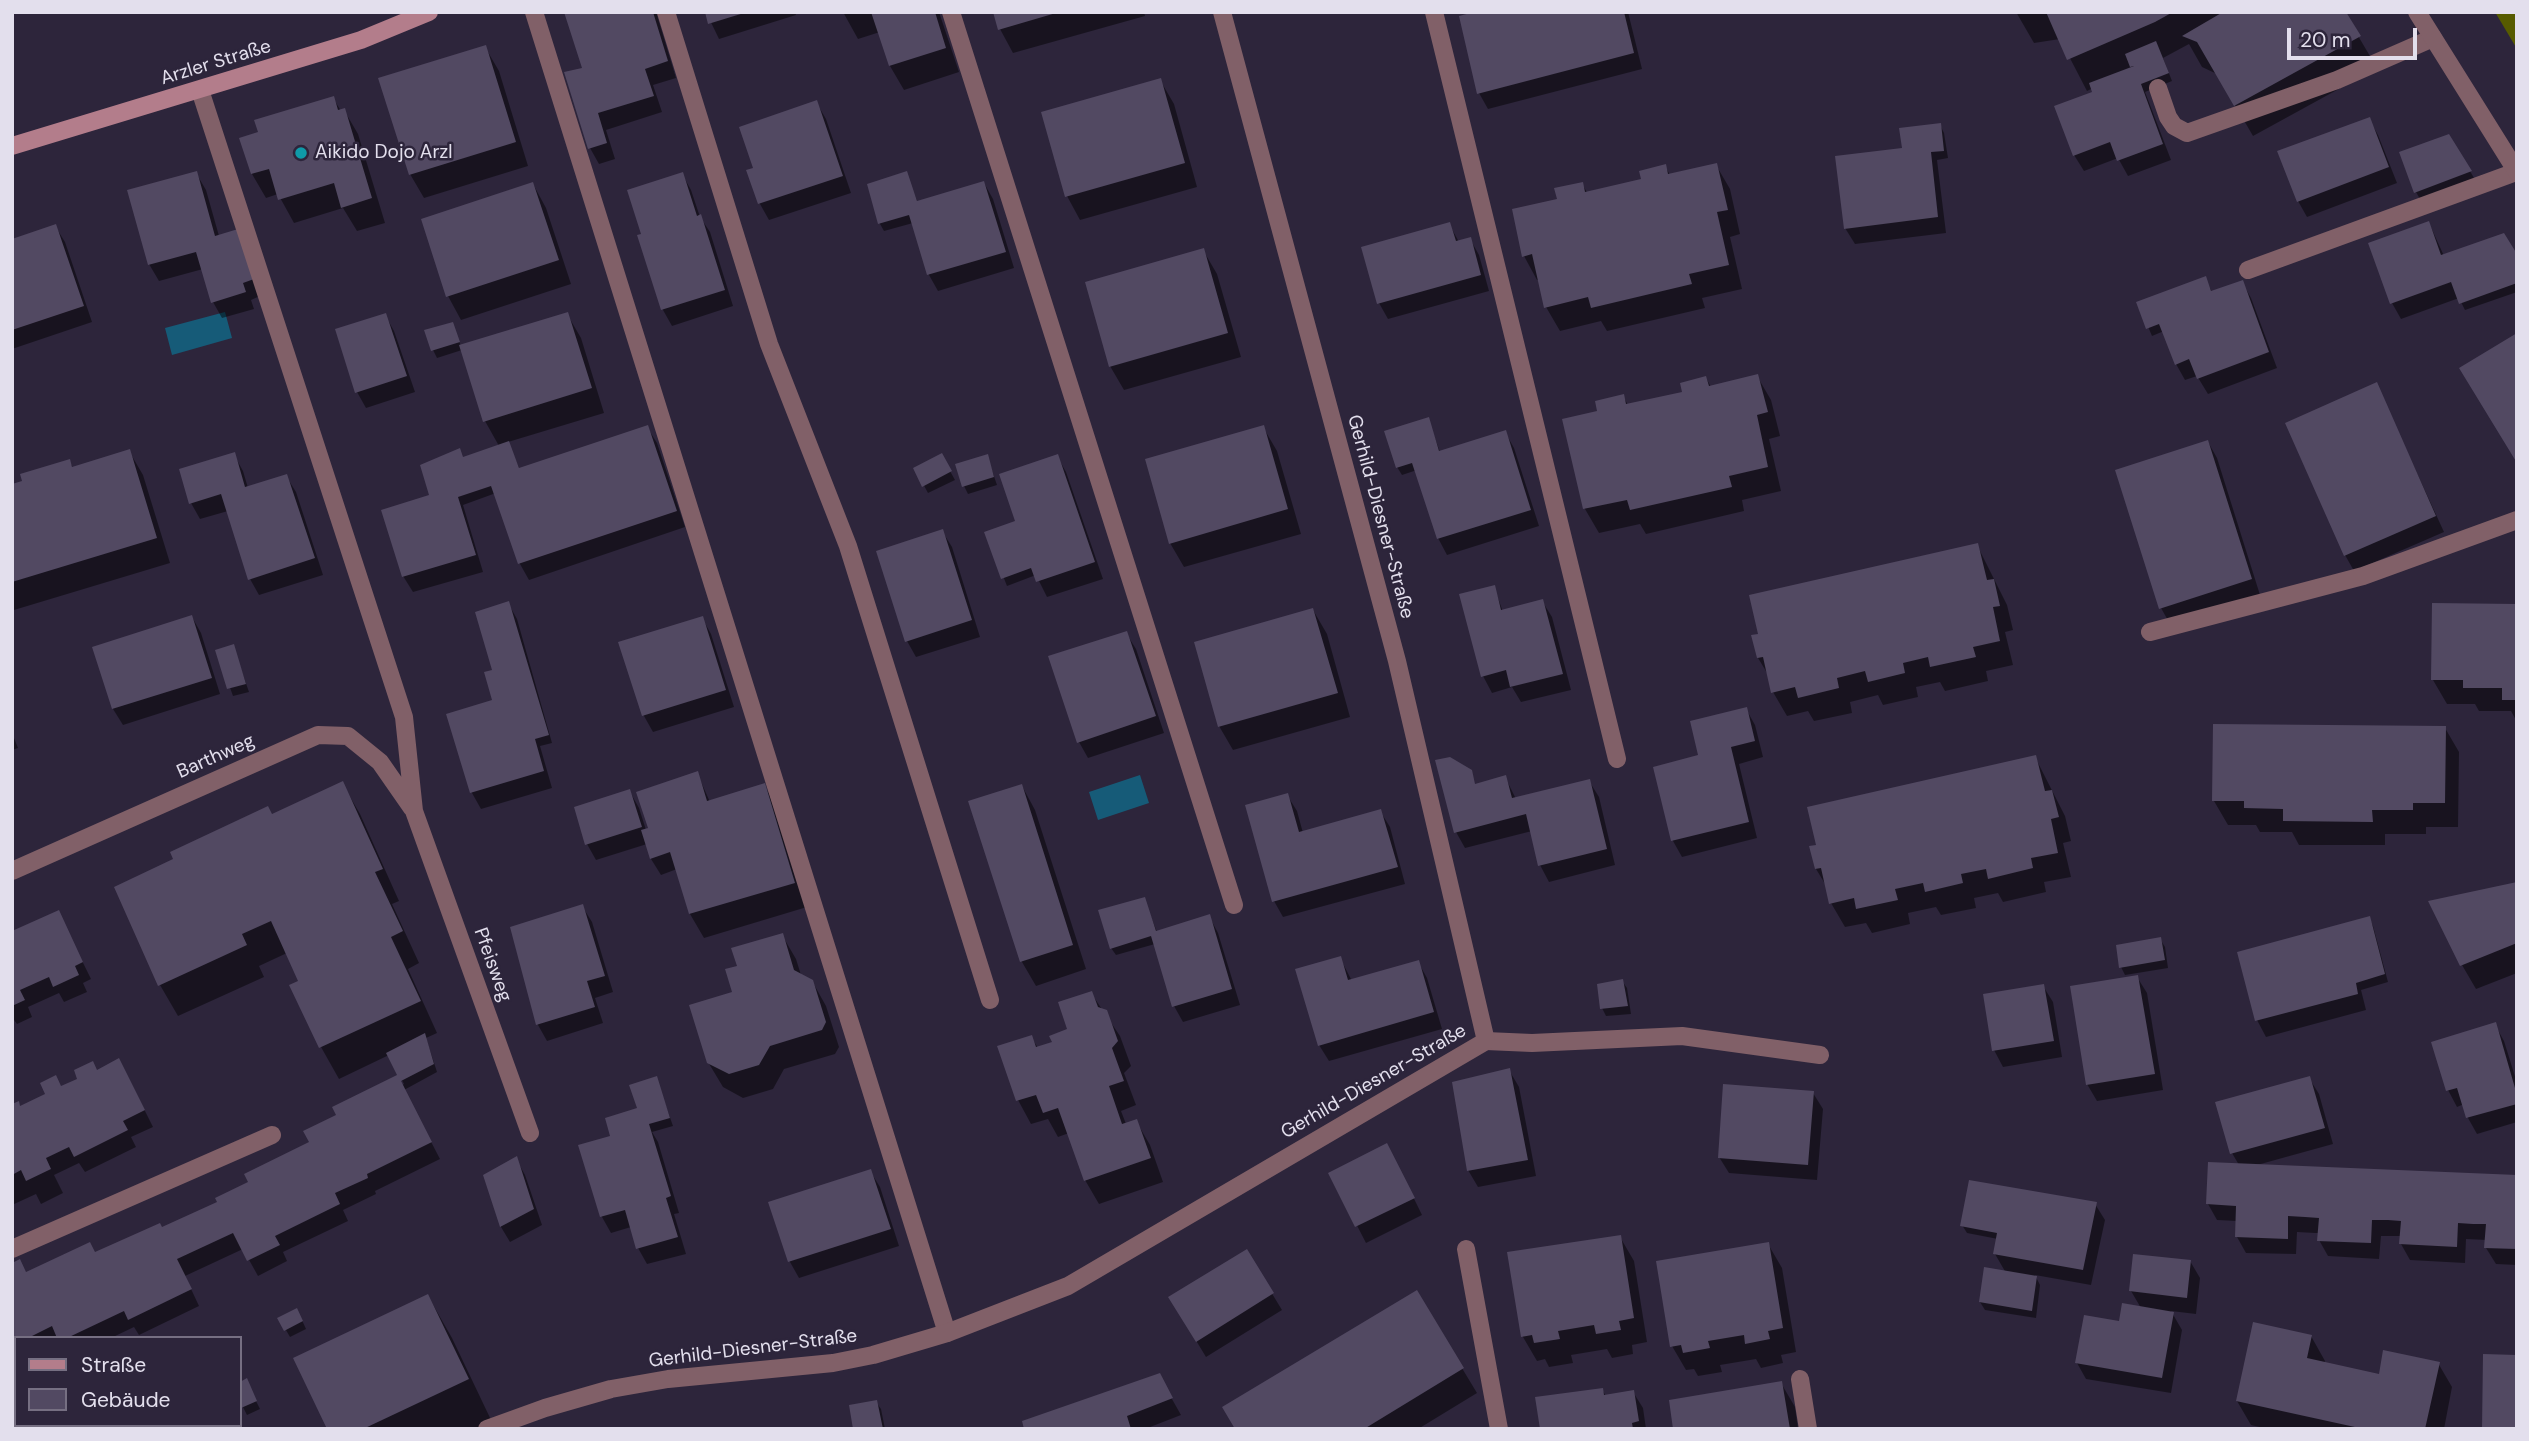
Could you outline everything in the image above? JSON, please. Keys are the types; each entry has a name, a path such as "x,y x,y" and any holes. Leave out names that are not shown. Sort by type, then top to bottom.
{"main road":[{"name":"Arzler Straße","path":"12,146 361,40 429,12"}],"street":[{"path":"534,12 947,1333"},
{"path":"666,12 769,344 848,546 990,1000"},
{"path":"951,12 1234,905"},
{"name":"Gerhild-Diesner-Straße","path":"487,1429 545,1408 611,1389 668,1379 833,1363 873,1355 947,1333 1068,1286 1486,1041 1397,662 1222,12"},
{"path":"1434,12 1617,759"},
{"path":"2248,270 2516,172 2417,12"},
{"path":"2158,88 2168,117 2175,126 2188,133 2196,132 2337,80 2433,38"},
{"path":"200,90 404,717 414,811"},
{"path":"2150,632 2363,576 2517,520"},
{"name":"Barthweg","path":"12,872 318,734 348,736 380,762 414,811"},
{"name":"Pfeisweg","path":"414,811 530,1133"},
{"path":"1486,1041 1532,1043 1682,1036 1820,1055"},
{"path":"12,1250 272,1135"},
{"path":"1466,1249 1499,1429"},
{"path":"1800,1379 1808,1429"}],"shaded area":[{"path":"2495,12 2517,12 2517,49"}],"water":[{"path":"225,312 232,338 172,355 165,328"},
{"path":"1140,775 1149,803 1098,820 1089,792"}],"building":[{"path":"564,12 653,12 668,61 645,69 654,96 598,113 607,143 588,149 564,72 582,68"},
{"path":"705,12 744,12 744,13 708,24"},
{"path":"871,12 935,12 946,48 889,66"},
{"path":"993,12 1056,12 1056,13 998,30"},
{"path":"1474,12 1624,12 1634,53 1477,94 1459,16"},
{"path":"2046,12 2173,12 2067,60"},
{"path":"2223,12 2346,12 2361,36 2234,106 2197,42 2182,36"},
{"path":"2156,41 2169,73 2141,84 2163,144 2117,161 2110,142 2073,156 2054,106 2092,92 2089,83 2134,66 2130,67 2125,54"},
{"path":"486,45 516,142 409,175 378,78"},
{"path":"1161,78 1185,163 1065,197 1041,112"},
{"name":"Aikido Dojo Arzl","path":"334,96 338,110 345,108 372,198 341,208 334,183 278,200 269,169 251,174 239,138 258,132 254,120"},
{"path":"817,100 843,176 758,204 746,170 753,168 739,127"},
{"path":"2370,117 2389,167 2297,202 2277,151"},
{"path":"1941,123 1944,151 1931,152 1938,217 1844,229 1835,156 1902,148 1899,128"},
{"path":"2449,134 2472,171 2414,193 2399,152"},
{"path":"1717,163 1728,210 1717,212 1729,265 1689,274 1692,284 1591,308 1588,297 1544,308 1532,254 1522,257 1512,209 1557,199 1554,188 1583,182 1585,192 1641,179 1639,171 1666,164 1668,174"},
{"path":"197,171 215,236 238,229 254,279 243,283 246,292 211,303 196,252 148,265 127,190"},
{"path":"907,171 917,201 984,181 1006,252 927,275 909,215 878,224 867,184"},
{"path":"683,172 697,216 701,214 725,290 661,310 637,235 641,234 627,190"},
{"path":"533,182 559,260 446,297 421,219"},
{"path":"2429,221 2441,255 2504,233 2517,254 2517,283 2459,304 2451,282 2390,304 2368,243"},
{"path":"1450,222 1456,241 1471,237 1481,275 1377,304 1361,247"},
{"path":"56,224 84,306 12,330 12,239"},
{"path":"1204,248 1228,333 1109,367 1085,282"},
{"path":"2206,276 2211,291 2243,280 2269,352 2197,379 2189,359 2175,365 2159,324 2146,329 2136,302"},
{"path":"568,312 592,388 483,422 459,345"},
{"path":"386,313 407,376 355,393 335,329"},
{"path":"453,322 460,342 431,351 424,330"},
{"path":"2517,333 2517,463 2459,368"},
{"path":"1758,374 1768,412 1757,415 1768,467 1729,476 1732,487 1630,510 1627,500 1583,509 1562,419 1597,411 1595,401 1624,394 1626,404 1682,392 1680,383 1706,376 1709,386"},
{"path":"2377,382 2436,516 2344,556 2285,423"},
{"path":"1429,417 1439,451 1506,430 1531,510 1437,539 1412,463 1396,468 1384,431"},
{"path":"648,425 677,511 518,564 491,486 458,497 476,555 402,577 381,510 429,495 420,465 460,448 463,457 509,441 519,468"},
{"path":"1264,425 1288,509 1169,544 1145,459"},
{"path":"2208,440 2252,579 2159,609 2115,470"},
{"path":"130,449 157,538 12,582 12,484 22,481 20,474 70,459 72,467"},
{"path":"235,452 245,487 287,474 315,558 248,580 221,494 189,504 179,469"},
{"path":"942,453 952,471 922,487 913,468"},
{"path":"988,454 994,477 962,487 955,464"},
{"path":"1058,454 1095,562 1036,582 1031,568 1001,579 984,532 1015,521 999,474"},
{"path":"943,529 972,620 905,642 876,551"},
{"path":"1978,543 1987,580 1994,579 2000,606 1993,607 2000,641 1973,647 1976,657 1930,667 1928,657 1903,663 1905,673 1868,682 1865,671 1837,678 1839,688 1798,698 1795,687 1771,693 1763,657 1757,658 1751,635 1758,634 1749,595"},
{"path":"1495,585 1501,610 1543,599 1563,674 1510,687 1506,670 1481,677 1459,594"},
{"path":"509,601 549,735 535,739 544,771 470,793 446,714 492,700 484,672 492,670 475,612"},
{"path":"2432,603 2517,604 2517,700 2502,700 2502,688 2463,688 2463,680 2431,680"},
{"path":"1313,608 1338,693 1218,727 1194,642"},
{"path":"192,615 212,678 112,709 92,647"},
{"path":"703,616 726,690 642,716 618,642"},
{"path":"1127,631 1156,716 1077,743 1048,656"},
{"path":"234,644 246,684 227,689 215,650"},
{"path":"1747,707 1755,741 1731,747 1749,822 1671,841 1653,767 1698,755 1690,721"},
{"path":"2213,724 2446,726 2445,803 2413,803 2413,810 2372,810 2373,822 2283,821 2283,809 2244,808 2244,801 2212,801"},
{"path":"2036,755 2045,791 2052,790 2059,817 2051,819 2058,853 2031,858 2033,868 1988,879 1986,869 1961,874 1963,883 1925,892 1923,883 1895,889 1898,900 1856,909 1854,898 1829,904 1821,868 1815,869 1809,846 1816,845 1807,807"},
{"path":"1450,757 1472,770 1475,784 1506,775 1512,798 1590,779 1607,849 1538,866 1526,814 1454,833 1435,760"},
{"path":"698,771 707,801 765,783 795,883 689,914 670,852 650,859 641,830 648,828 636,792"},
{"path":"343,781 383,869 375,872 403,931 391,937 421,1001 319,1048 289,985 298,981 271,921 242,934 247,945 158,986 114,887 173,859 170,852 268,806 272,814"},
{"path":"1022,784 1073,945 1020,962 968,801"},
{"path":"630,789 642,827 585,845 574,807"},
{"path":"1288,793 1299,832 1381,809 1398,867 1272,902 1245,805"},
{"path":"2517,882 2517,943 2460,966 2428,901"},
{"path":"1145,897 1156,931 1210,914 1232,989 1172,1007 1151,936 1110,949 1098,910"},
{"path":"583,904 605,976 587,981 595,1007 536,1025 510,927"},
{"path":"59,910 83,962 75,966 79,975 53,987 49,977 20,990 25,1000 12,1006 12,931"},
{"path":"2370,916 2385,974 2356,983 2358,994 2255,1021 2237,952"},
{"path":"783,933 794,970 813,980 826,1022 822,1030 770,1046 759,1065 729,1074 707,1063 689,1005 732,992 725,969 737,966 731,948"},
{"path":"2161,937 2165,960 2119,968 2116,945"},
{"path":"1341,956 1348,980 1419,960 1434,1012 1318,1046 1295,969"},
{"path":"2138,975 2155,1074 2086,1085 2070,986"},
{"path":"1623,979 1628,1006 1600,1009 1597,984"},
{"path":"2044,984 2054,1041 1992,1051 1983,994"},
{"path":"1092,991 1098,1007 1107,1010 1118,1041 1112,1048 1124,1081 1109,1086 1122,1124 1137,1119 1151,1158 1084,1181 1058,1108 1043,1113 1036,1095 1016,1101 997,1046 1032,1035 1036,1047 1052,1042 1049,1036 1067,1029 1058,1002"},
{"path":"2496,1022 2517,1095 2517,1104 2466,1118 2457,1088 2446,1091 2431,1042"},
{"path":"425,1033 434,1064 401,1081 432,1142 335,1193 340,1204 275,1236 280,1245 247,1261 233,1233 177,1259 192,1289 128,1320 124,1311 71,1336 56,1336 52,1326 32,1336 14,1336 12,1345 12,1263 20,1259 26,1272 90,1242 95,1252 160,1223 162,1227 217,1202 215,1198 248,1182 244,1174 309,1142 303,1131 336,1115 332,1107 397,1075 386,1053"},
{"path":"119,1058 145,1110 123,1121 128,1130 74,1157 69,1147 46,1158 51,1169 26,1181 21,1170 12,1175 12,1104 19,1101 20,1106 45,1094 40,1083 56,1075 61,1086 77,1079 74,1070 93,1061 97,1070"},
{"path":"1510,1068 1528,1160 1467,1171 1452,1082"},
{"path":"657,1076 670,1118 649,1124 671,1196 666,1198 678,1237 636,1249 625,1210 600,1217 578,1145 610,1136 605,1118 637,1108 629,1085"},
{"path":"2310,1076 2325,1128 2230,1154 2215,1102"},
{"path":"1723,1084 1814,1091 1808,1165 1718,1158"},
{"path":"1387,1143 1415,1198 1355,1227 1328,1173"},
{"path":"517,1156 534,1209 500,1227 483,1175"},
{"path":"2208,1162 2517,1175 2517,1249 2484,1248 2486,1224 2458,1223 2457,1247 2399,1244 2401,1221 2388,1220 2372,1220 2371,1243 2317,1241 2319,1218 2288,1216 2288,1239 2235,1237 2236,1206 2206,1204"},
{"path":"871,1169 891,1229 788,1262 768,1202"},
{"path":"1969,1180 2097,1202 2083,1270 1993,1254 1997,1233 1960,1226"},
{"path":"1621,1235 1634,1318 1619,1321 1621,1330 1596,1334 1594,1325 1558,1331 1560,1339 1534,1343 1532,1335 1521,1337 1507,1252"},
{"path":"1769,1242 1783,1328 1768,1331 1770,1339 1745,1344 1744,1335 1708,1341 1710,1348 1683,1353 1681,1345 1670,1347 1656,1261"},
{"path":"1247,1249 1274,1293 1196,1342 1168,1297"},
{"path":"2133,1254 2191,1260 2187,1298 2129,1291"},
{"path":"1984,1267 2037,1276 2032,1311 1979,1302"},
{"path":"1417,1290 1464,1368 1364,1429 1235,1429 1222,1407"},
{"path":"428,1294 469,1379 363,1429 327,1429 293,1358"},
{"path":"2122,1303 2174,1312 2162,1378 2075,1363 2084,1315 2119,1321"},
{"path":"297,1308 303,1321 284,1331 277,1318"},
{"path":"2253,1322 2312,1335 2307,1358 2379,1374 2383,1350 2440,1362 2425,1429 2364,1429 2236,1401"},
{"path":"2483,1354 2517,1355 2517,1429 2482,1429"},
{"path":"1160,1373 1173,1398 1127,1416 1131,1429 1024,1429 1022,1421"},
{"path":"247,1378 257,1401 242,1408 242,1381"},
{"path":"1782,1381 1790,1429 1673,1429 1669,1400"},
{"path":"1603,1388 1604,1395 1634,1390 1639,1421 1632,1423 1633,1429 1540,1429 1535,1397"},
{"path":"877,1400 883,1429 853,1429 849,1405"},
{"path":"191,1427 192,1429 76,1429"}],"place":[{"name":"Aikido Dojo Arzl","path":"301,153"}]}
